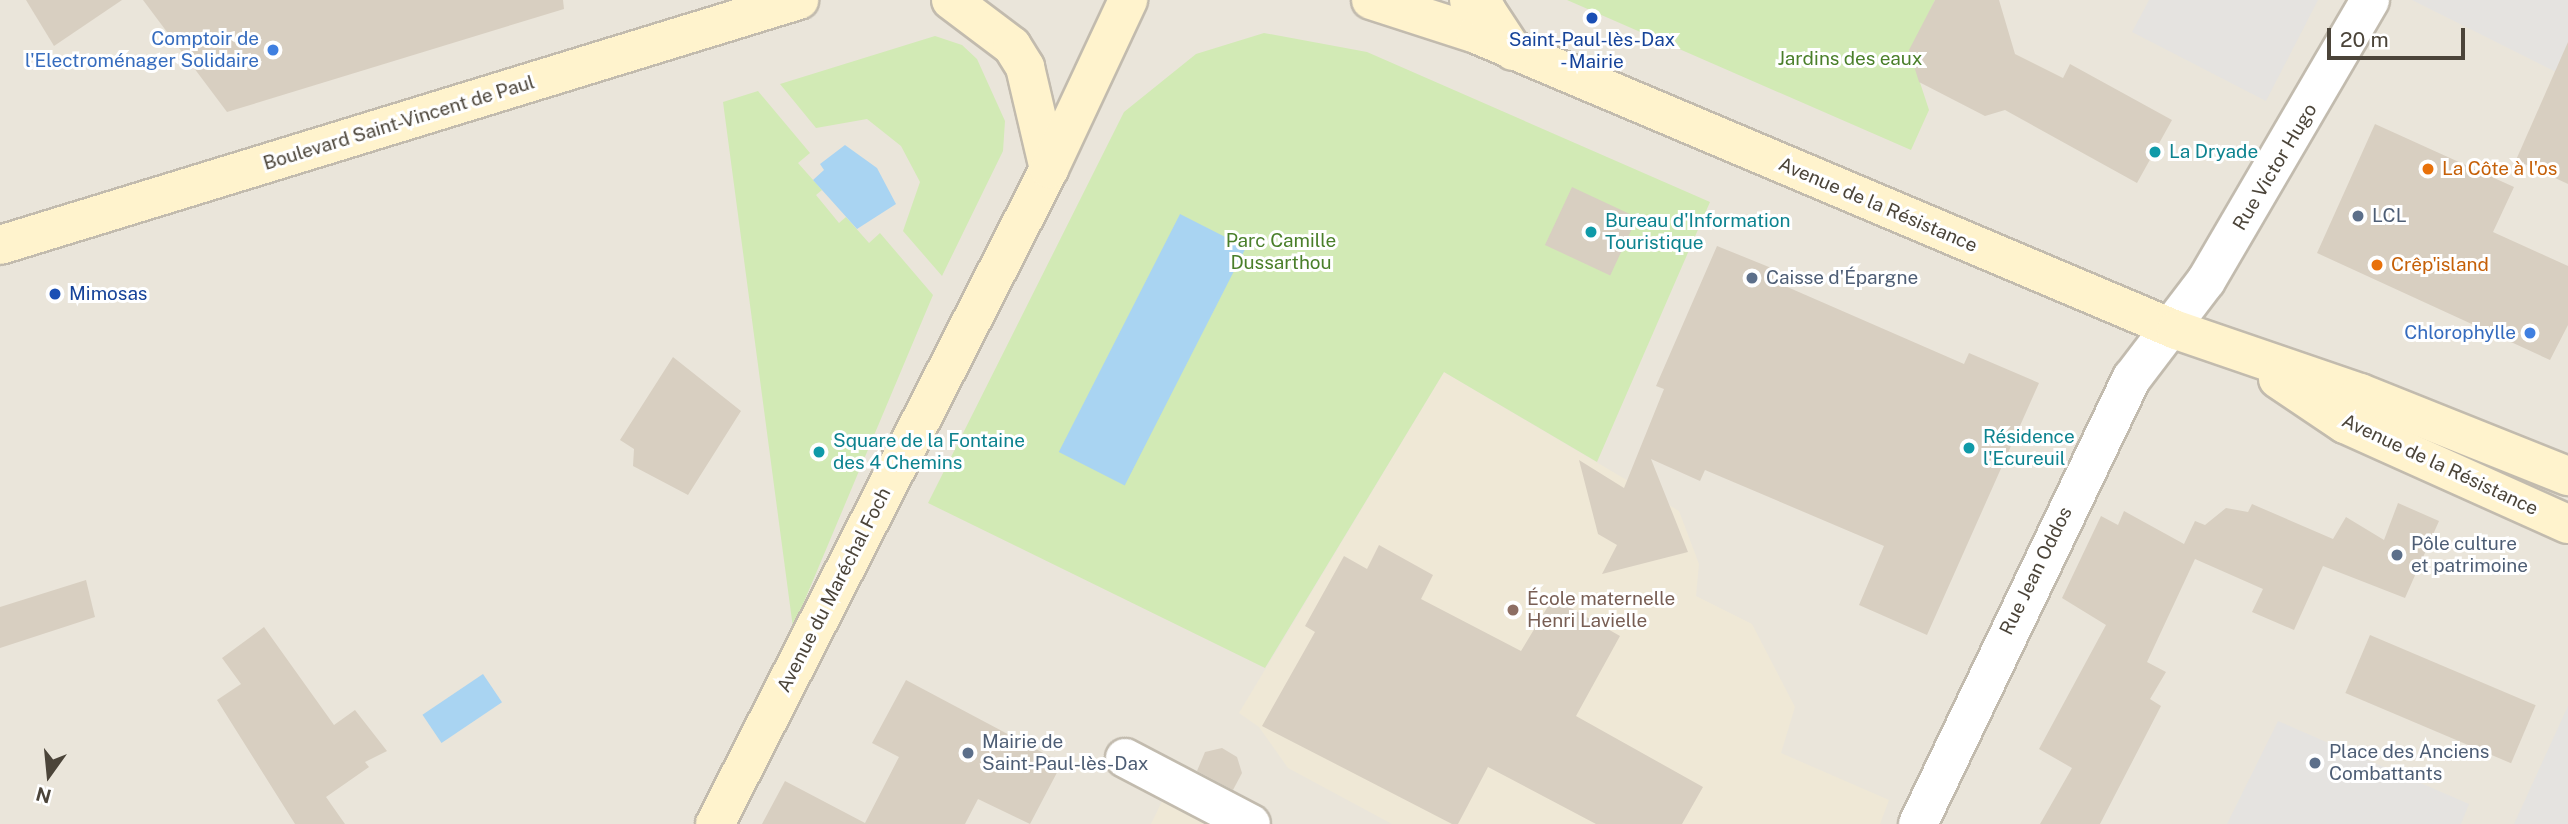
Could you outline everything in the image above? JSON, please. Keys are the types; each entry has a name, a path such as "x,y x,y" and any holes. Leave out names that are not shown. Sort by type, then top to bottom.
{"main road":[{"name":"Boulevard Saint-Vincent de Paul","path":"0,245 799,0"},
{"path":"951,0 1012,46 1025,67 1049,169"},
{"name":"Avenue du Maréchal Foch","path":"715,824 1049,169 1128,0"},
{"name":"Avenue de la Résistance","path":"1371,0 1480,11 1513,51 2244,357 2299,371 2568,476"},
{"name":"Avenue de la Résistance","path":"2244,357 2345,424 2568,524"}],"street":[{"name":"Rue Victor Hugo","path":"2168,326 2206,281 2370,0"},
{"name":"Rue Jean Oddos","path":"1918,824 2132,378 2168,326"},
{"path":"1125,758 1251,824"}],"shaded area":[{"path":"0,0 2568,0 2568,824 0,824"},
{"path":"2149,0 2318,0 2266,101 2132,32"},
{"path":"2412,0 2568,0 2568,78"},
{"name":"École maternelle Henri Lavielle","path":"1444,372 1679,511 1699,564 1696,596 1752,624 1795,707 1781,753 1889,800 1880,824 1392,824 1288,768 1259,727 1239,713"},
{"path":"2568,706 2568,824 2514,824"},
{"name":"Place des Anciens Combattants","path":"2278,721 2469,804 2461,824 2227,824"},
{"path":"1166,793 1225,824 1151,824"}],"green space":[{"name":"Jardins des eaux","path":"1567,0 1935,0 1910,52 1929,110 1911,150"},
{"name":"Parc Camille Dussarthou","path":"1264,33 1367,52 1710,202 1597,462 1444,372 1265,668 928,503 1124,112 1196,54"},
{"path":"935,36 962,45 977,59 1005,121 1003,151 942,276 903,231 920,182 901,146 867,119 816,128 780,84"},
{"path":"758,91 810,153 798,163 822,190 816,195 839,223 846,217 869,243 880,233 933,295 793,628 723,102"}],"water":[{"path":"845,145 877,168 896,204 857,229 813,180 824,170 820,164"},
{"path":"1180,214 1246,248 1125,485 1059,452"},
{"path":"483,674 502,702 441,743 422,715"}],"building":[{"path":"26,0 122,0 54,46"},
{"path":"143,0 563,0 564,9 227,112"},
{"path":"1935,0 1999,0 2015,54 2063,78 2070,64 2172,120 2137,183 2005,110 1985,116 1919,82 1909,50"},
{"path":"2568,42 2568,184 2516,160"},
{"path":"2375,124 2514,187 2493,232 2568,266 2568,325 2550,360 2317,253"},
{"name":"Bureau d'Information Touristique","path":"1572,187 1637,217 1610,275 1545,245"},
{"path":"1717,246 1789,275 1785,286 1964,364 1969,353 2039,383 1927,635 1859,605 1884,546 1705,470 1700,481 1651,459 1688,552 1602,574 1617,545 1598,534 1579,460 1624,488 1664,389 1656,386"},
{"path":"673,357 741,411 688,495 633,466 634,449 620,440"},
{"path":"2398,503 2439,521 2405,598 2323,566 2294,630 2252,612 2263,589 2195,559 2147,662 2166,672 2150,699 2161,706 2100,824 2040,824 2072,768 2039,749 2106,625 2062,598 2101,516 2118,525 2124,511 2184,544 2195,521 2205,525 2226,508 2248,512 2252,504 2333,539 2346,517 2384,540"},
{"path":"1379,545 1433,575 1421,599 1521,651 1553,598 1620,636 1576,716 1703,787 1682,824 1596,824 1488,767 1458,824 1452,824 1262,726 1315,632 1305,626 1344,556 1367,569"},
{"path":"86,580 95,617 0,648 0,607"},
{"path":"264,627 334,725 355,710 387,751 365,762 369,767 326,797 345,824 295,824 217,700 241,684 222,658"},
{"path":"2370,635 2536,705 2511,763 2345,693"},
{"name":"Mairie de Saint-Paul-lès-Dax","path":"906,680 1062,763 1030,824 978,799 965,824 762,824 785,781 865,823 899,757 872,743"},
{"path":"1222,748 1237,757 1242,773 1233,790 1197,771 1205,752"}],"place":[{"name":"Saint-Paul-lès-Dax - Mairie","path":"1592,18"},
{"name":"Comptoir de l'Electroménager Solidaire","path":"273,50"},
{"name":"La Dryade","path":"2155,152"},
{"name":"La Côte à l'os","path":"2428,169"},
{"name":"LCL","path":"2358,216"},
{"name":"Bureau d'Information Touristique","path":"1591,232"},
{"name":"Crêp'island","path":"2377,265"},
{"name":"Caisse d'Épargne","path":"1752,278"},
{"name":"Mimosas","path":"55,294"},
{"name":"Chlorophylle","path":"2530,333"},
{"name":"Résidence l'Ecureuil","path":"1969,448"},
{"name":"Square de la Fontaine des 4 Chemins","path":"819,452"},
{"name":"Pôle culture et patrimoine","path":"2397,555"},
{"name":"École maternelle Henri Lavielle","path":"1513,610"},
{"name":"Mairie de Saint-Paul-lès-Dax","path":"968,753"},
{"name":"Place des Anciens Combattants","path":"2315,763"}]}
